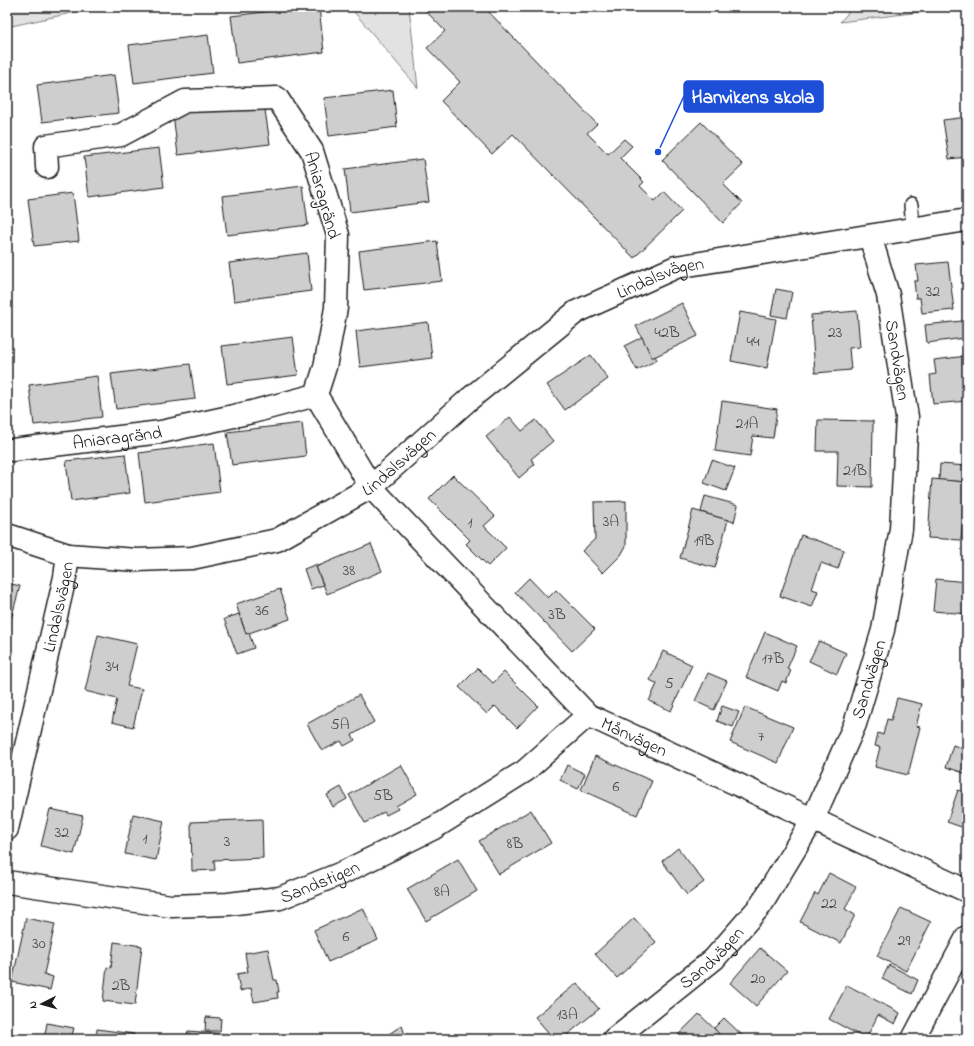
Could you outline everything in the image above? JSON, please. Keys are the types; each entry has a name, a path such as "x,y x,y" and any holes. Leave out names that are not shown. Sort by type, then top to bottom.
{"street":[{"name":"Aniaragränd","path":"12,450 161,432 252,412 316,395 325,367 336,308 338,234 312,151 277,98 185,101 121,135 46,156"},
{"name":"Lindalsvägen","path":"7,830 65,577 68,555 137,560 192,558 277,540 371,487 467,401 576,312 676,267 967,220"},
{"name":"Sandvägen","path":"614,1039 714,959 761,905 813,819 857,717 883,630 901,529 907,417 888,295 870,236"},
{"path":"316,395 371,487"},
{"name":"Månvägen","path":"371,487 588,715 967,891"},
{"path":"7,534 68,555"},
{"name":"Sandstigen","path":"7,882 171,906 228,904 280,898 342,873 434,828 525,771 588,715"},
{"path":"913,1039 967,937"}],"lane":[{"path":"910,205 913,228"}],"shaded area":[{"path":"7,7 99,7 7,27"},
{"path":"350,7 409,7 418,88"},
{"path":"853,7 960,7 840,22"}],"building":[{"path":"306,7 319,7 324,52 237,63 231,16"},
{"path":"422,7 486,7 485,8 597,124 587,133 608,154 624,139 632,146 620,158 644,182 640,186 655,201 664,192 682,211 634,258 513,134 492,154 441,101 460,82 427,48 445,31"},
{"path":"208,35 213,73 134,83 129,45"},
{"path":"114,75 119,113 42,122 37,85"},
{"path":"393,90 397,127 329,136 324,98"},
{"path":"264,103 270,144 178,155 173,114"},
{"path":"967,117 967,157 949,159 943,120"},
{"path":"701,122 743,165 723,184 742,203 723,223 662,160"},
{"path":"159,148 164,187 89,197 84,157"},
{"path":"423,159 429,202 350,212 345,169"},
{"path":"303,186 308,225 227,235 222,196"},
{"path":"73,193 79,241 34,246 28,199"},
{"path":"437,241 442,281 364,290 359,251"},
{"path":"307,253 311,291 234,301 229,263"},
{"path":"948,262 954,310 922,313 920,298 916,298 914,281 918,281 916,265"},
{"path":"776,289 792,292 787,318 771,315"},
{"path":"682,303 698,336 652,358 636,326"},
{"path":"857,311 860,347 849,348 851,370 815,373 811,315"},
{"path":"740,312 776,319 767,368 731,361"},
{"path":"962,321 964,338 927,343 925,325"},
{"path":"428,322 432,358 360,367 356,331"},
{"path":"293,337 298,375 227,384 222,346"},
{"path":"642,337 652,358 655,356 657,360 637,370 624,346"},
{"path":"591,355 608,379 565,410 547,385"},
{"path":"967,356 967,401 933,404 930,375 936,374 934,360"},
{"path":"190,364 195,399 116,409 111,374"},
{"path":"97,376 102,417 34,425 29,385"},
{"path":"722,401 777,409 773,438 753,436 750,456 715,451"},
{"path":"510,417 522,431 536,420 553,441 531,459 535,464 519,478 486,437"},
{"path":"818,420 873,421 872,487 837,486 838,451 817,451"},
{"path":"302,423 306,456 232,465 227,432"},
{"path":"214,443 220,492 145,502 139,453"},
{"path":"125,454 130,493 71,501 66,461"},
{"path":"712,460 735,468 726,491 704,483"},
{"path":"940,464 967,466 967,482 939,480"},
{"path":"453,475 495,516 484,526 506,548 488,566 466,544 470,540 429,499"},
{"path":"932,479 966,482 961,540 928,538"},
{"path":"705,496 738,505 734,522 701,512"},
{"path":"626,501 626,546 621,555 603,573 582,551 595,539 594,502"},
{"path":"693,510 728,520 715,568 680,558"},
{"path":"801,535 844,550 838,569 821,563 812,589 818,591 812,607 780,596"},
{"path":"371,544 382,571 327,594 316,567"},
{"path":"317,564 318,566 316,567 323,585 311,589 304,569"},
{"path":"529,578 548,598 556,590 595,629 572,651 515,592"},
{"path":"936,579 967,582 967,614 933,611"},
{"path":"7,583 20,586 7,634"},
{"path":"280,589 290,619 246,634 236,604"},
{"path":"239,614 246,634 249,633 254,648 237,654 224,619"},
{"path":"765,632 797,646 787,669 791,670 786,683 782,681 778,691 746,677"},
{"path":"98,635 137,644 127,686 142,689 133,727 112,722 117,699 85,691"},
{"path":"819,641 846,653 837,674 809,661"},
{"path":"663,651 692,665 671,711 649,701 657,684 650,680"},
{"path":"478,668 493,683 504,672 538,706 517,728 495,706 487,714 459,687"},
{"path":"708,673 727,681 714,710 695,701"},
{"path":"359,695 374,722 352,735 355,740 344,746 341,741 322,751 307,724"},
{"path":"897,698 922,704 916,726 920,727 908,775 875,767 880,747 875,746 878,733 883,735 887,719 891,720"},
{"path":"722,706 739,712 733,727 717,721"},
{"path":"745,707 793,727 778,763 730,742"},
{"path":"953,745 967,750 967,774 946,767"},
{"path":"595,756 652,781 637,815 581,790"},
{"path":"401,765 417,794 396,806 398,809 386,815 384,812 365,823 349,795"},
{"path":"567,765 585,774 578,789 560,780"},
{"path":"341,787 347,799 333,807 327,795"},
{"path":"958,790 967,793 967,829 947,822"},
{"path":"50,809 83,816 74,854 41,846"},
{"path":"531,810 551,843 499,874 479,841"},
{"path":"133,814 164,821 156,860 125,854"},
{"path":"262,819 263,858 214,860 215,870 192,871 191,822"},
{"path":"678,848 704,882 687,895 662,861"},
{"path":"458,859 477,891 426,921 407,889"},
{"path":"829,873 856,887 845,909 855,915 841,943 800,922 815,893 818,895"},
{"path":"363,908 378,940 328,962 314,930"},
{"path":"901,908 931,922 906,971 877,956"},
{"path":"26,918 55,924 44,974 53,977 50,990 12,982"},
{"path":"634,918 656,942 617,978 595,954"},
{"path":"114,942 142,946 135,1005 103,1001 107,967 111,968"},
{"path":"760,948 787,971 756,1006 730,983"},
{"path":"268,949 274,980 277,980 279,992 277,992 278,998 254,1002 251,988 240,991 237,974 248,972 245,953"},
{"path":"889,965 918,980 912,994 882,979"},
{"path":"577,983 599,1009 562,1039 554,1039 535,1017"},
{"path":"847,985 900,1013 895,1024 878,1015 866,1039 829,1019"},
{"path":"699,1014 722,1036 719,1039 674,1039"},
{"path":"206,1017 221,1018 220,1031 205,1031"},
{"path":"724,1018 743,1036 740,1039 723,1039 714,1028"},
{"path":"47,1023 74,1028 71,1039 44,1039"},
{"path":"402,1025 406,1039 382,1039"},
{"path":"97,1029 134,1034 133,1039 96,1039"},
{"path":"188,1031 227,1034 227,1039 187,1039"}],"place":[{"name":"Hanvikens skola","path":"658,152"}]}
